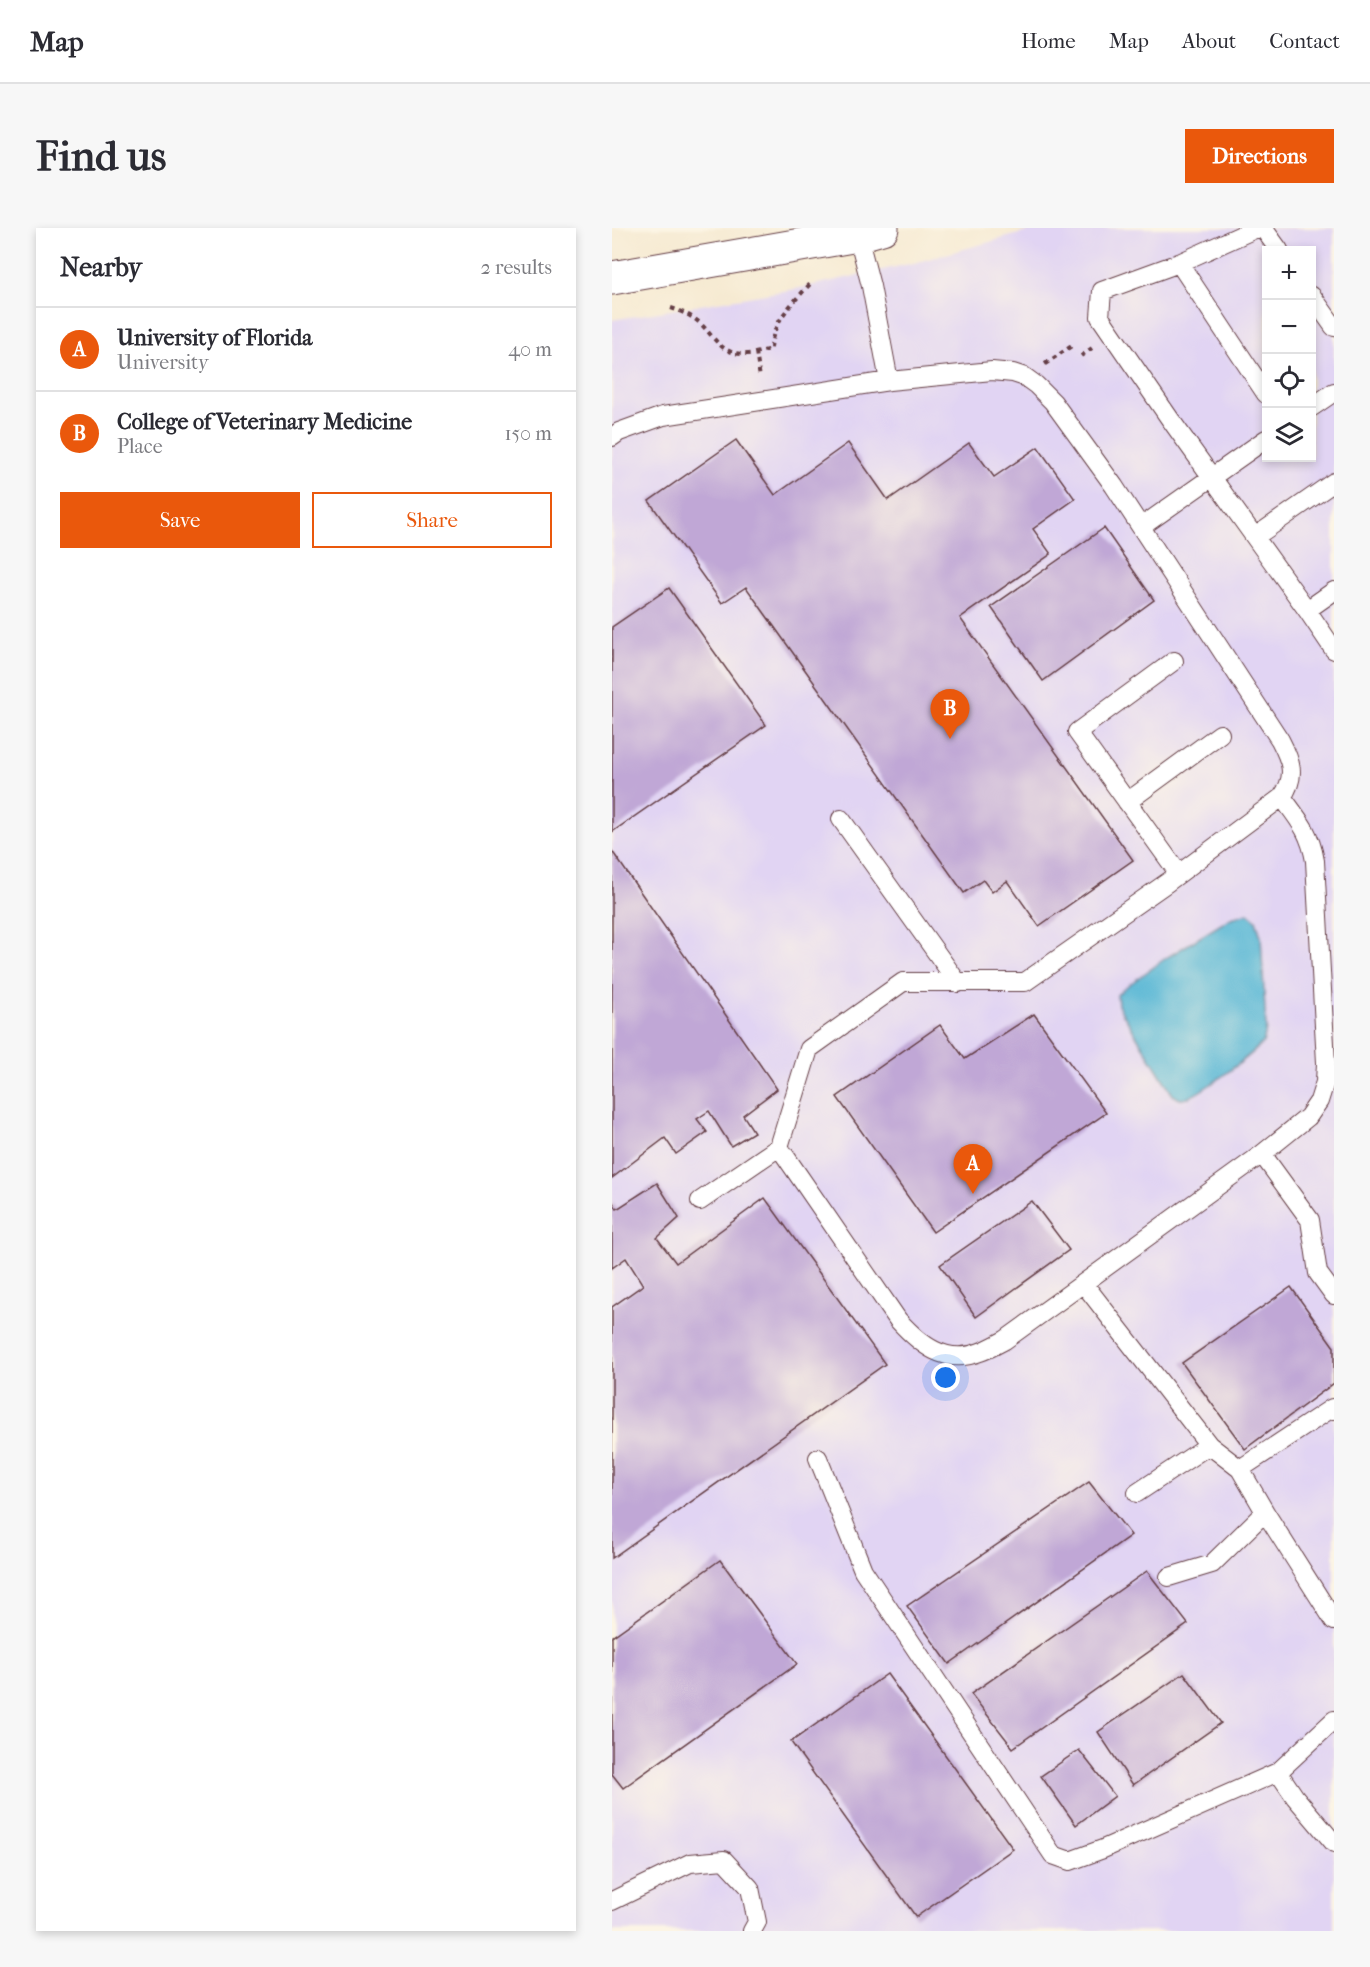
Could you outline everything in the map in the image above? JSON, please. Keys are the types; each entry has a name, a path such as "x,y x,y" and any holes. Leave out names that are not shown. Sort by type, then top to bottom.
{"main road":[{"path":"612,278 865,230"}],"lane":[{"path":"1257,228 1179,263 1102,291 1100,317 1334,650"},
{"path":"1263,228 1276,246"},
{"path":"865,230 871,286 890,381"},
{"path":"1179,263 1262,388"},
{"path":"1314,300 1334,327"},
{"path":"612,437 619,432 663,416 890,381 992,371 1025,377 1053,402 1114,486 1280,740 1292,771 1289,787 1282,797 1179,874 1025,982 903,982 809,1049 779,1147 700,1201"},
{"path":"1316,404 1334,392"},
{"path":"1141,527 1262,442"},
{"path":"1255,537 1334,482"},
{"path":"1307,610 1334,591"},
{"path":"1174,661 1077,732 1179,874"},
{"path":"1127,802 1220,734"},
{"path":"779,1147 898,1320 914,1338 931,1351 953,1356 978,1353 1005,1340 1262,1154 1308,1117 1319,1101 1325,1082 1326,1063 1316,872 1312,845 1307,831 1282,797"},
{"path":"841,819 958,983"},
{"path":"1262,1154 1310,1220 1318,1273 1334,1295"},
{"path":"1084,1284 1209,1445 1240,1469 1334,1621"},
{"path":"1240,1469 1333,1408"},
{"path":"1137,1493 1209,1445"},
{"path":"818,1458 863,1570 1053,1855 1071,1861 1278,1772 1334,1720"},
{"path":"1169,1577 1212,1564 1265,1512"},
{"path":"1278,1772 1295,1797 1334,1843"},
{"path":"612,1901 690,1863 724,1860 750,1888 757,1922 752,1931"}],"path":[{"path":"672,308 692,317 723,349 745,354 771,349 771,338 776,324 811,283"},
{"path":"1045,364 1073,345"}],"shaded area":[{"path":"1040,228 1334,228 1334,1931 612,1931 612,320 796,289 914,263"}],"water":[{"path":"1248,913 1256,920 1261,937 1266,1028 1264,1040 1224,1075 1188,1098 1179,1099 1173,1095 1123,1014 1118,1005 1117,995 1166,958 1231,918"}],"building":[{"path":"736,440 775,495 848,443 888,500 969,443 994,477 1038,447 1075,499 1033,529 1051,554 960,618 1133,860 1039,926 1007,881 992,892 983,880 964,893 746,587 722,603 649,501"},
{"path":"1104,528 1154,600 1043,681 991,607"},
{"path":"669,588 766,725 612,832 612,627"},
{"path":"612,851 777,1089 743,1115 754,1132 731,1146 709,1111 697,1119 707,1132 676,1154 665,1138 612,1178"},
{"path":"1034,1014 1106,1113 933,1232 837,1097 940,1025 965,1059"},
{"path":"657,1183 679,1218 657,1238 676,1263 765,1198 885,1364 612,1558 612,1307 643,1285 626,1258 612,1268 612,1201 617,1209"},
{"path":"1032,1201 1069,1250 976,1317 940,1265"},
{"path":"1291,1287 1334,1347 1334,1383 1245,1449 1182,1363"},
{"path":"1089,1482 1131,1535 949,1664 907,1606"},
{"path":"720,1560 797,1664 623,1788 612,1774 612,1637"},
{"path":"1147,1571 1188,1624 1013,1748 971,1694"},
{"path":"1184,1673 1221,1723 1133,1785 1098,1732"},
{"path":"887,1674 1013,1849 916,1917 791,1742"},
{"path":"1079,1750 1115,1796 1076,1825 1041,1776"}],"place":[{"name":"College of Veterinary Medicine","path":"950,739"},
{"name":"University of Florida","path":"973,1194"}]}
